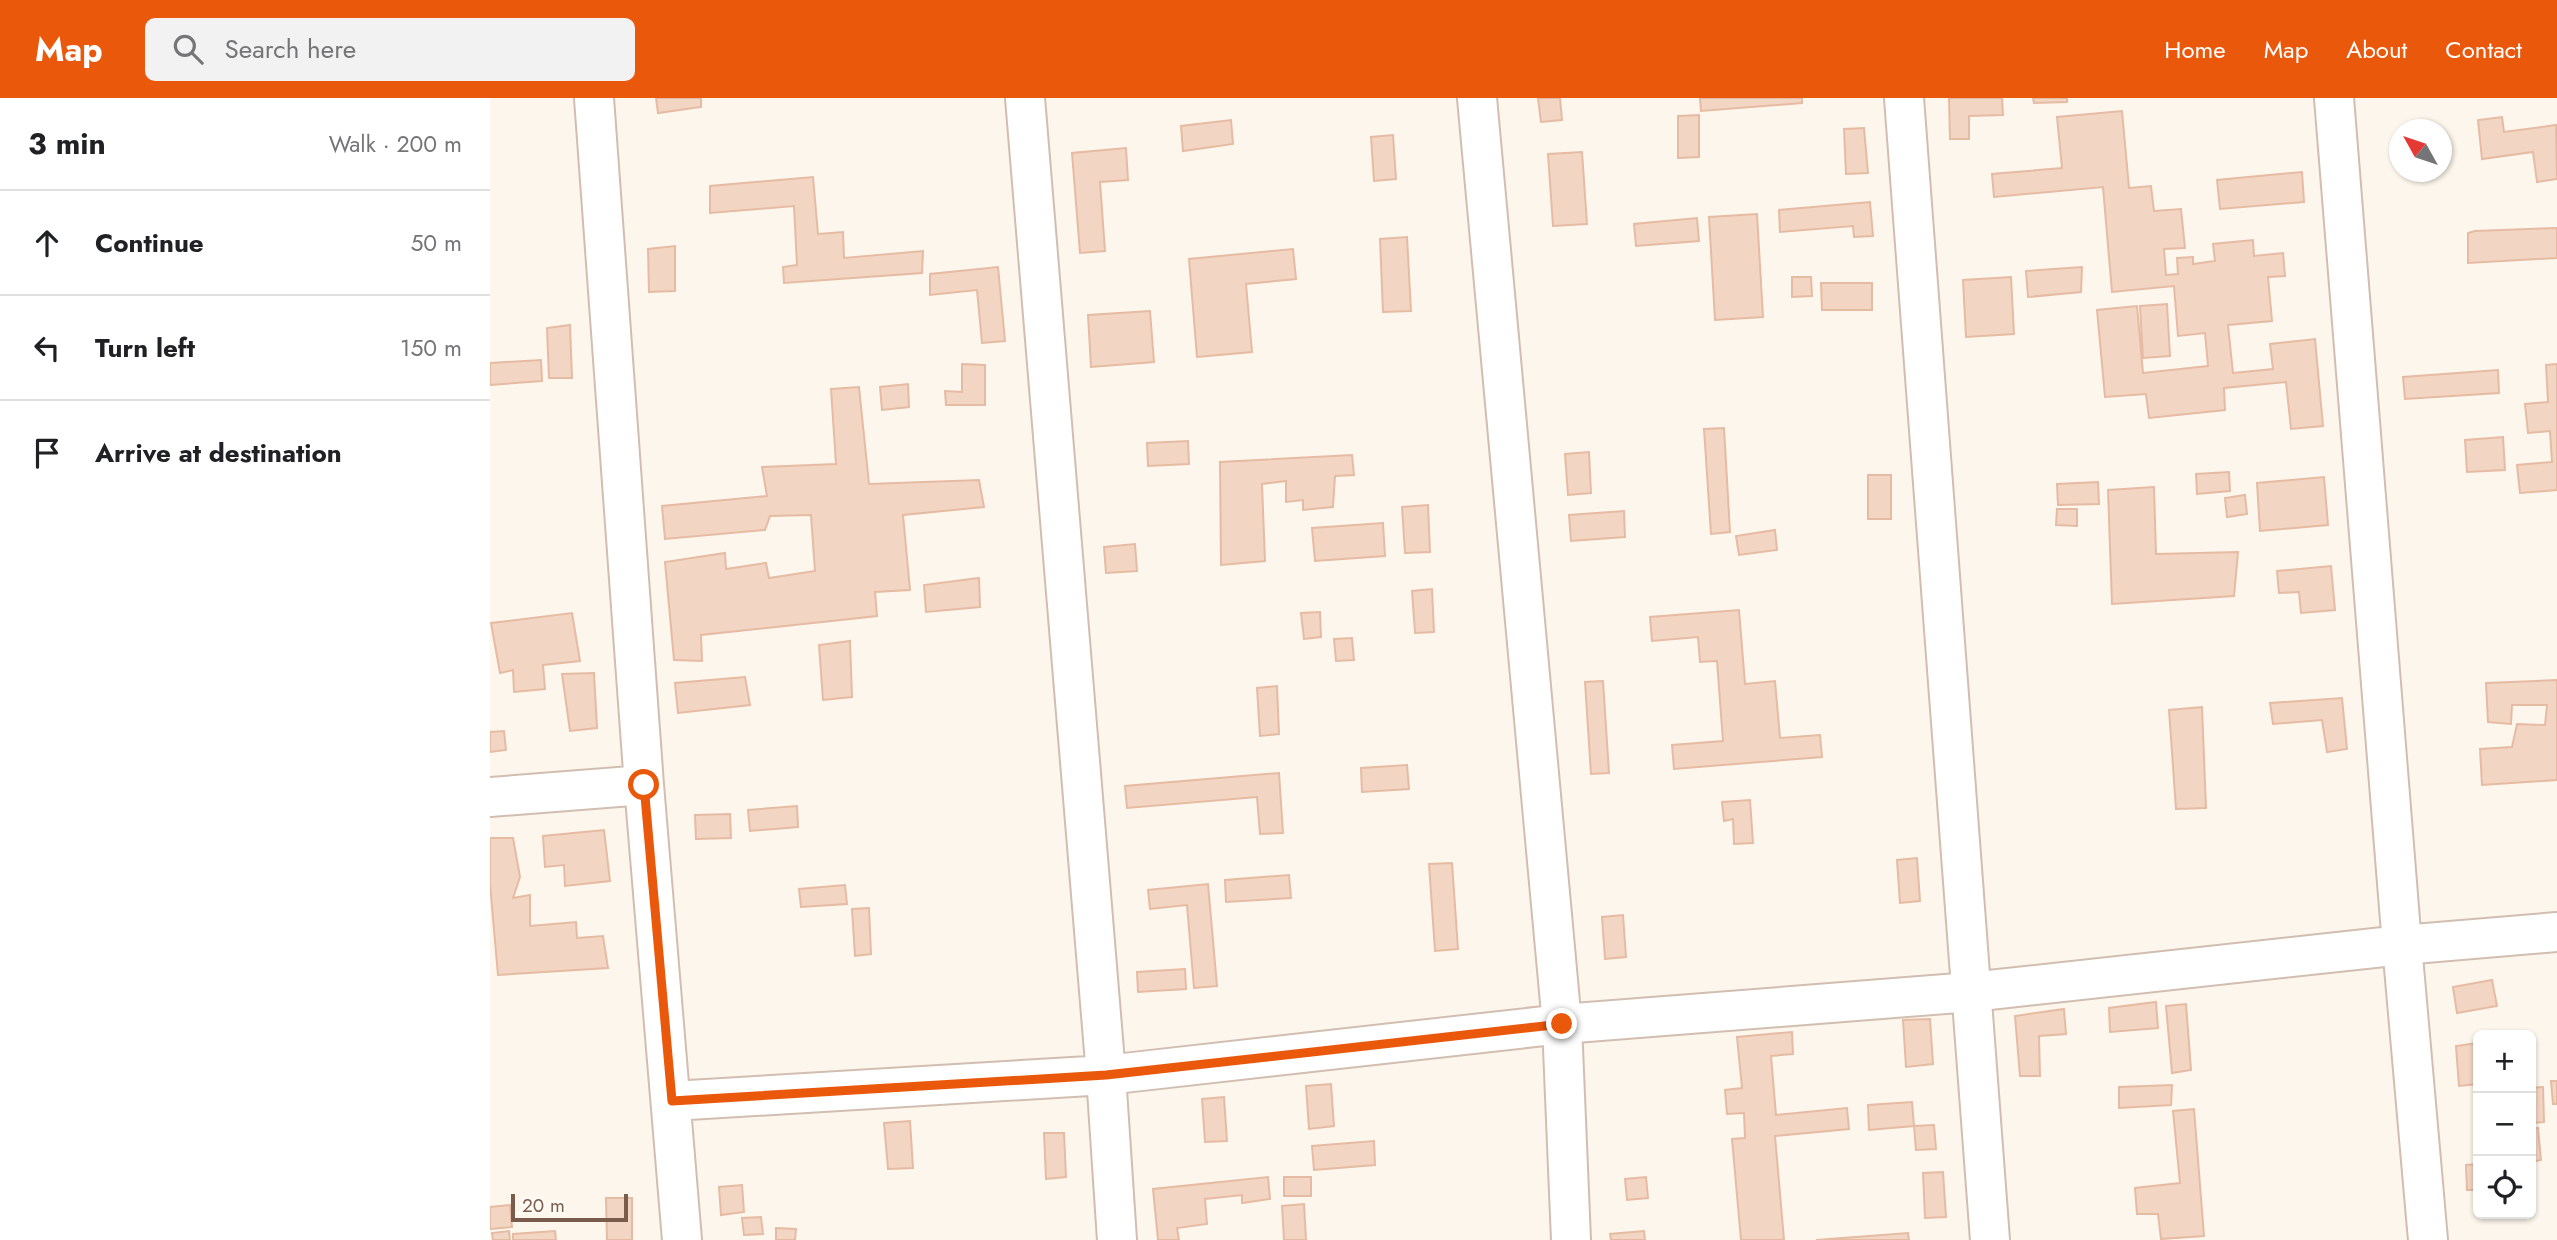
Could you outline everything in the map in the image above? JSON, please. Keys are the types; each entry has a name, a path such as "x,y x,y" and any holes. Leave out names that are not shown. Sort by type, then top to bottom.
{"street":[{"path":"594,98 644,785 682,1240"},
{"path":"1025,98 1106,1075 1116,1240"},
{"path":"1478,98 1562,1024 1571,1240"},
{"path":"1904,98 1990,1240"},
{"path":"2334,98 2428,1240"},
{"path":"490,797 644,785"},
{"path":"672,1101 1106,1075 1562,1024 1971,992 2402,945 2557,932"}],"building":[{"path":"656,98 701,98 701,107 658,113"},
{"path":"1538,98 1560,98 1562,120 1541,122"},
{"path":"1700,98 1802,98 1802,103 1701,111"},
{"path":"1949,98 2002,98 2003,115 1969,116 1969,139 1950,139"},
{"path":"2033,98 2067,98 2067,102 2034,103"},
{"path":"2122,111 2129,188 2151,186 2154,211 2181,209 2185,248 2164,249 2166,275 2178,274 2177,258 2193,257 2193,264 2215,261 2213,244 2253,240 2254,256 2283,253 2285,276 2268,277 2272,321 2228,325 2233,373 2273,369 2270,344 2315,339 2323,426 2291,429 2286,382 2224,388 2225,410 2149,418 2146,394 2105,397 2097,310 2137,306 2143,373 2208,366 2205,333 2178,336 2174,286 2112,292 2103,187 1994,197 1992,174 2062,168 2057,117"},
{"path":"1699,115 1699,157 1678,158 1678,116"},
{"path":"2502,117 2504,132 2556,125 2557,179 2537,182 2533,152 2482,159 2478,120"},
{"path":"1231,120 1233,144 1183,151 1181,126"},
{"path":"1864,128 1868,173 1846,174 1844,129"},
{"path":"1393,135 1396,179 1374,181 1371,137"},
{"path":"1126,148 1128,180 1100,182 1105,251 1080,253 1072,153"},
{"path":"1582,152 1587,224 1553,226 1548,154"},
{"path":"2302,172 2304,202 2220,209 2217,180"},
{"path":"813,177 818,234 843,232 844,258 923,251 922,273 784,283 783,267 797,265 794,206 710,213 710,186"},
{"path":"1870,202 1873,236 1854,237 1853,226 1780,232 1779,210"},
{"path":"1757,214 1763,317 1715,320 1709,217"},
{"path":"1697,218 1699,241 1636,246 1634,224"},
{"path":"2557,228 2557,258 2468,263 2468,233"},
{"path":"1407,237 1411,311 1383,312 1380,239"},
{"path":"675,246 675,291 649,292 648,249"},
{"path":"1293,249 1296,279 1246,284 1252,352 1197,357 1189,259"},
{"path":"998,267 1005,341 982,343 977,290 930,295 930,274"},
{"path":"2082,267 2081,292 2028,297 2026,271"},
{"path":"1792,277 1811,277 1812,296 1792,297"},
{"path":"2011,277 2014,334 1966,337 1963,280"},
{"path":"1821,283 1872,283 1872,310 1822,310"},
{"path":"2167,304 2170,356 2143,358 2140,306"},
{"path":"1150,311 1154,362 1091,367 1088,315"},
{"path":"570,325 572,378 549,378 547,328"},
{"path":"541,360 542,381 490,385 490,363"},
{"path":"962,364 985,365 985,405 946,405 945,391 962,392"},
{"path":"2557,364 2557,490 2520,493 2517,465 2552,462 2550,431 2528,433 2525,404 2548,402 2546,365"},
{"path":"2498,370 2499,393 2405,399 2403,377"},
{"path":"908,384 909,407 882,410 880,387"},
{"path":"859,387 869,484 979,480 984,507 903,515 910,590 875,592 877,616 701,635 702,661 674,660 665,562 725,553 726,569 766,563 769,578 815,571 811,515 770,516 765,530 665,539 662,506 767,496 762,467 836,464 831,389"},
{"path":"1724,428 1730,532 1711,534 1704,429"},
{"path":"2503,437 2505,470 2467,472 2465,440"},
{"path":"1188,441 1189,464 1148,466 1147,443"},
{"path":"1589,452 1591,493 1568,495 1565,454"},
{"path":"1352,455 1354,475 1335,476 1333,507 1303,510 1303,500 1286,502 1286,481 1262,484 1265,561 1221,565 1220,462"},
{"path":"2229,472 2230,491 2197,494 2196,474"},
{"path":"1868,475 1891,475 1891,519 1868,519"},
{"path":"2324,477 2328,525 2260,531 2257,483"},
{"path":"2098,482 2099,504 2058,505 2057,484"},
{"path":"2154,487 2156,554 2238,552 2234,596 2112,604 2108,490"},
{"path":"2245,495 2247,514 2227,517 2225,498"},
{"path":"1428,505 1430,552 1405,553 1402,507"},
{"path":"2057,509 2077,509 2077,526 2056,525"},
{"path":"1624,511 1625,537 1571,541 1569,515"},
{"path":"1383,523 1385,556 1315,561 1312,528"},
{"path":"1775,530 1777,550 1739,555 1736,536"},
{"path":"1135,544 1137,571 1106,573 1104,547"},
{"path":"2331,566 2335,610 2301,613 2299,592 2279,593 2277,571"},
{"path":"979,578 980,607 926,612 924,585"},
{"path":"1432,589 1434,632 1415,633 1412,591"},
{"path":"1739,610 1745,684 1775,681 1780,738 1820,735 1822,757 1674,769 1672,745 1723,741 1717,661 1700,662 1698,637 1652,641 1650,617"},
{"path":"1320,612 1321,637 1304,639 1301,613"},
{"path":"572,613 580,661 543,665 545,689 514,692 513,670 500,673 491,623"},
{"path":"1352,638 1354,660 1336,661 1334,639"},
{"path":"850,641 852,697 823,700 819,645"},
{"path":"594,673 597,728 570,731 562,674"},
{"path":"745,677 750,705 678,713 675,683"},
{"path":"2557,680 2557,780 2482,785 2480,749 2512,747 2517,724 2545,725 2547,705 2512,705 2511,724 2488,722 2486,683"},
{"path":"1603,681 1609,773 1591,774 1585,682"},
{"path":"1277,686 1279,734 1260,736 1257,688"},
{"path":"2342,698 2347,749 2327,752 2322,720 2273,724 2270,703"},
{"path":"2202,707 2206,808 2176,809 2169,710"},
{"path":"504,731 506,750 490,752 490,732"},
{"path":"1407,765 1409,789 1362,792 1361,768"},
{"path":"1279,773 1283,833 1260,834 1257,797 1127,808 1125,786"},
{"path":"1750,800 1753,843 1734,844 1733,819 1724,821 1722,802"},
{"path":"797,806 798,827 750,831 748,810"},
{"path":"730,814 731,838 696,839 695,815"},
{"path":"604,830 610,881 565,886 564,865 545,867 543,836"},
{"path":"490,838 513,838 520,877 513,898 530,895 530,926 576,922 577,938 603,936 608,968 498,975 490,884"},
{"path":"1917,858 1920,901 1900,903 1897,860"},
{"path":"1452,863 1458,949 1435,951 1429,864"},
{"path":"1289,875 1291,898 1226,902 1225,880"},
{"path":"1208,884 1217,986 1194,988 1187,905 1150,909 1148,890"},
{"path":"845,885 847,904 801,907 799,889"},
{"path":"869,908 871,954 855,956 852,909"},
{"path":"1623,915 1626,957 1605,959 1602,917"},
{"path":"1185,969 1186,989 1138,992 1137,972"},
{"path":"2492,980 2497,1006 2457,1013 2453,987"},
{"path":"2156,1002 2158,1028 2110,1032 2109,1008"},
{"path":"2186,1004 2191,1070 2172,1073 2166,1006"},
{"path":"2064,1009 2066,1034 2039,1036 2040,1076 2020,1076 2015,1016"},
{"path":"1930,1019 1933,1064 1906,1067 1903,1020"},
{"path":"1792,1032 1793,1054 1771,1056 1776,1115 1847,1108 1849,1129 1775,1136 1784,1240 1741,1240 1732,1139 1745,1138 1744,1113 1727,1114 1725,1090 1742,1088 1737,1037"},
{"path":"2473,1044 2473,1085 2459,1086 2456,1046"},
{"path":"2551,1081 2557,1081 2557,1104 2553,1104"},
{"path":"1331,1084 1334,1126 1309,1129 1306,1086"},
{"path":"2172,1085 2171,1105 2119,1108 2119,1087"},
{"path":"2543,1087 2544,1122 2536,1123 2536,1088"},
{"path":"1224,1097 1227,1141 1205,1142 1202,1099"},
{"path":"1912,1102 1914,1126 1869,1130 1868,1105"},
{"path":"2194,1109 2204,1236 2161,1239 2158,1214 2137,1214 2135,1188 2180,1183 2173,1111"},
{"path":"910,1121 913,1168 888,1169 884,1123"},
{"path":"1934,1125 1936,1149 1916,1150 1914,1126"},
{"path":"2536,1128 2541,1160 2536,1161 2536,1156"},
{"path":"1044,1133 1064,1133 1066,1177 1046,1179"},
{"path":"1374,1141 1375,1165 1314,1170 1312,1146"},
{"path":"2473,1164 2473,1190 2467,1190 2466,1165"},
{"path":"1943,1172 1946,1217 1925,1218 1923,1173"},
{"path":"1268,1177 1270,1199 1242,1203 1242,1195 1205,1199 1207,1224 1177,1228 1179,1240 1158,1240 1153,1189"},
{"path":"1284,1177 1311,1177 1311,1196 1284,1196"},
{"path":"1646,1177 1648,1198 1627,1200 1625,1179"},
{"path":"742,1185 744,1212 721,1215 719,1187"},
{"path":"606,1198 632,1198 632,1240 607,1240"},
{"path":"1304,1204 1306,1240 1284,1240 1282,1206"},
{"path":"510,1205 512,1227 490,1229 490,1207"},
{"path":"761,1217 763,1234 744,1235 742,1218"},
{"path":"776,1228 796,1229 795,1240 776,1240"},
{"path":"509,1231 510,1240 493,1240 492,1233"},
{"path":"555,1231 556,1240 513,1240 513,1234"},
{"path":"1644,1231 1645,1240 1611,1240 1610,1234"},
{"path":"1908,1233 1909,1240 1816,1240"}],"route":[{"path":"644,785 672,1101 1106,1075 1562,1024"}]}
